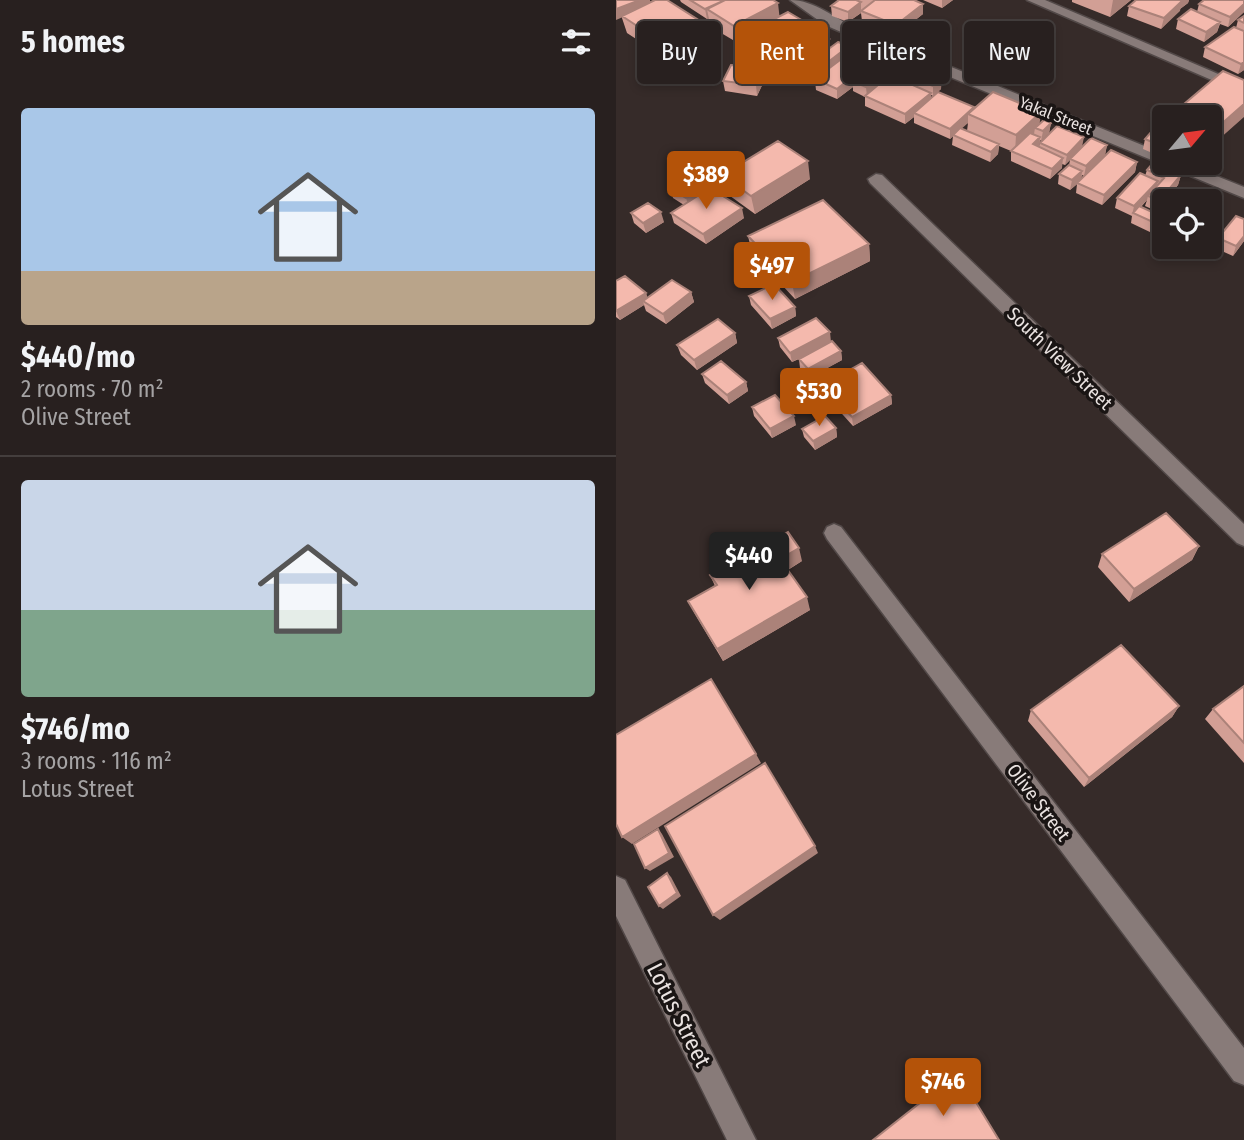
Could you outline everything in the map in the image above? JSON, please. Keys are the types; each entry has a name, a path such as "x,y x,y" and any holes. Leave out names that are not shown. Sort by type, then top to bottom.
{"street":[{"name":"Yakal Street","path":"797,0 830,22 1152,155"},
{"path":"1034,0 1244,90"},
{"path":"1200,175 1244,193"},
{"name":"South View Street","path":"876,179 1241,530"},
{"name":"Olive Street","path":"834,533 1244,1072"},
{"name":"Lotus Street","path":"616,890 742,1140"}],"building":[{"path":"616,0 640,0 616,9"},
{"path":"655,0 667,0 700,21 637,21 637,26 622,16"},
{"path":"690,0 725,0 705,9"},
{"path":"725,0 773,0 778,3 744,21 735,21 734,26 707,9"},
{"path":"839,0 861,2 848,12 831,6"},
{"path":"875,0 914,0 923,4 901,21 886,21 861,11"},
{"path":"1136,0 1182,1 1164,18 1129,6"},
{"path":"1204,0 1244,0 1244,4 1230,17 1199,4"},
{"path":"1191,9 1220,22 1206,32 1178,19"},
{"path":"788,12 803,21 770,21"},
{"path":"1234,27 1244,31 1244,62 1241,64 1205,47"},
{"path":"838,42 842,43 842,51 828,62 828,49"},
{"path":"842,59 843,84 837,89 826,84 828,69"},
{"path":"731,65 735,65 735,82 723,81"},
{"path":"1223,71 1244,80 1244,104 1222,123 1222,105 1183,105"},
{"path":"879,84 910,84 931,93 905,114 865,96"},
{"path":"938,92 974,107 950,129 914,113"},
{"path":"993,92 1041,112 1016,135 968,114"},
{"path":"1044,120 1051,123 1043,131 1035,128"},
{"path":"1057,126 1084,137 1067,155 1040,143"},
{"path":"960,128 999,144 991,152 953,135"},
{"path":"1152,131 1152,142 1145,139"},
{"path":"1030,133 1040,137 1033,144 1063,158 1052,169 1011,151"},
{"path":"1091,138 1107,145 1086,166 1070,159"},
{"path":"778,141 808,161 751,196 722,175"},
{"path":"1111,150 1137,162 1104,195 1077,183"},
{"path":"1069,165 1082,171 1072,180 1059,174"},
{"path":"1140,173 1158,181 1134,206 1117,198"},
{"path":"690,175 705,185 686,198 670,188"},
{"path":"1158,175 1181,175 1169,189 1154,189 1164,178"},
{"path":"710,188 742,208 703,234 671,213"},
{"path":"823,200 869,244 792,282 748,236"},
{"path":"648,203 661,212 643,223 631,213"},
{"path":"1139,206 1152,212 1152,222 1133,213"},
{"path":"1236,216 1244,219 1244,236 1236,246 1222,240 1222,233"},
{"path":"625,276 646,293 616,311 616,281"},
{"path":"672,280 691,292 663,314 643,301"},
{"path":"774,284 795,307 770,319 749,296"},
{"path":"816,318 830,332 790,353 778,338"},
{"path":"718,319 735,333 694,360 677,345"},
{"path":"832,341 841,351 808,369 799,359"},
{"path":"721,361 746,382 727,395 702,374"},
{"path":"862,363 891,395 852,417 823,385"},
{"path":"775,395 794,416 770,429 752,407"},
{"path":"825,416 836,428 813,441 802,429"},
{"path":"1166,513 1199,546 1134,589 1102,554"},
{"path":"788,532 799,548 780,559 807,597 717,649 688,601 717,585 710,575"},
{"path":"1121,645 1179,706 1089,778 1031,710"},
{"path":"711,679 756,754 622,837 616,824 616,735"},
{"path":"1244,686 1244,743 1213,709"},
{"path":"765,763 815,846 713,915 665,826"},
{"path":"658,829 669,853 645,868 634,844"},
{"path":"667,873 677,893 659,906 648,887"},
{"path":"958,1073 999,1140 873,1140"}]}
